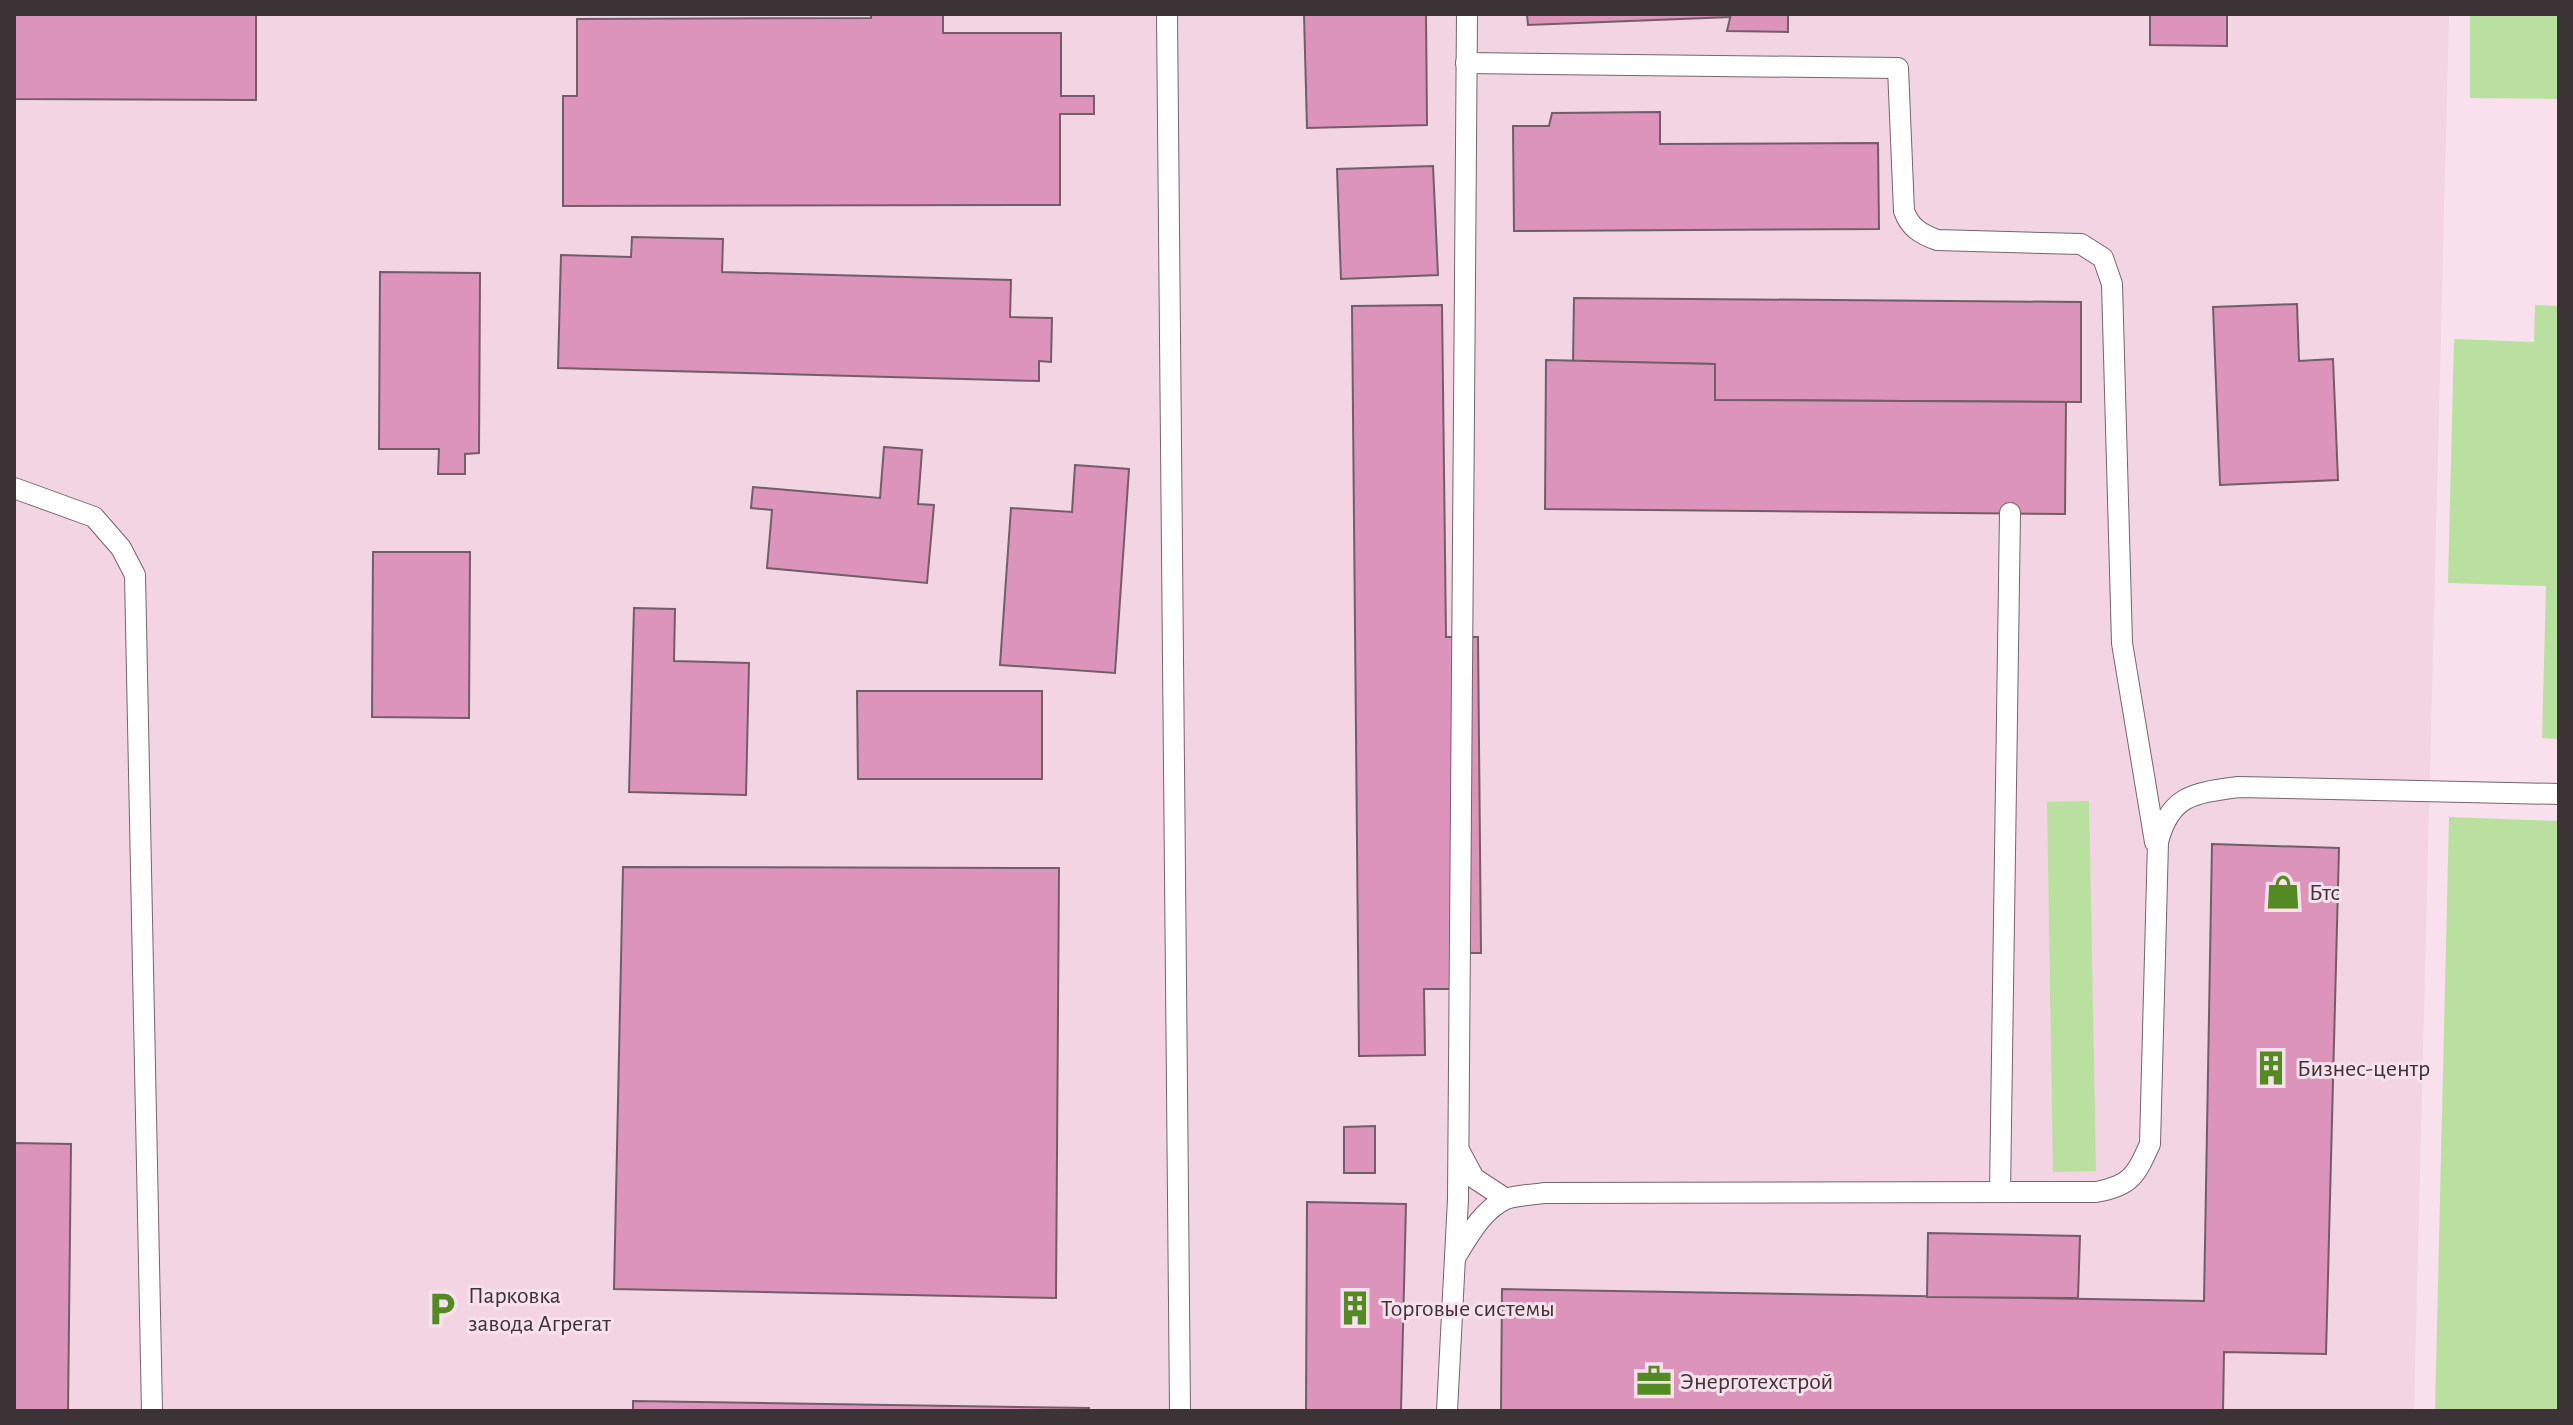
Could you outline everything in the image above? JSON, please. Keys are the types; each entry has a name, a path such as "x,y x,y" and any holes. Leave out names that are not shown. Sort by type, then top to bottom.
{"lane":[{"path":"1167,14 1180,1411"},
{"path":"1447,1411 1459,1151 1467,14"},
{"path":"1466,63 1898,68 1904,211 1919,233 1937,240 2081,244 2103,258 2112,284 2122,643 2157,855"},
{"path":"14,488 94,517 121,548 135,575 152,1411"},
{"path":"2000,1192 2010,513"},
{"path":"1455,1258 1471,1231 1488,1212 1506,1199 1544,1193 2096,1192 2121,1187 2137,1171 2150,1144 2157,855 2163,821 2179,800 2238,787 2559,794"},
{"path":"1459,1151 1474,1178 1506,1199"}],"shaded area":[{"path":"14,14 2449,14 2414,1411 14,1411"}],"green space":[{"path":"2470,14 2559,14 2559,99 2470,98"},
{"path":"2535,305 2559,306 2559,739 2542,738 2546,586 2448,583 2454,339 2534,342"},
{"path":"2089,801 2096,1171 2053,1172 2047,802"},
{"path":"2449,817 2559,821 2559,1411 2435,1411"}],"building":[{"path":"14,14 256,14 256,100 14,99"},
{"path":"871,14 943,14 943,33 1061,33 1061,96 1094,96 1094,114 1060,114 1060,205 563,206 563,96 577,96 577,19 871,18"},
{"path":"1304,14 1426,14 1427,125 1307,128"},
{"path":"1527,14 1731,14 1731,17 1528,25"},
{"path":"1731,14 1788,14 1788,32 1727,31"},
{"path":"2150,14 2227,14 2227,46 2150,45"},
{"path":"1660,112 1660,144 1878,143 1879,229 1514,231 1513,126 1549,126 1552,113"},
{"path":"1433,166 1438,275 1341,279 1337,169"},
{"path":"632,237 723,239 722,272 1011,280 1010,317 1052,318 1051,362 1039,361 1039,381 558,368 561,255 631,257"},
{"path":"380,272 480,273 479,453 465,454 465,474 438,474 439,449 379,449"},
{"path":"1574,298 2081,302 2081,402 1715,400 1715,364 1573,362"},
{"path":"2297,304 2299,361 2333,359 2338,480 2220,485 2213,307"},
{"path":"1442,305 1446,637 1478,637 1481,953 1465,953 1465,989 1424,989 1425,1055 1359,1056 1352,306"},
{"path":"1546,360 1715,364 1715,400 2066,402 2065,514 1545,509"},
{"path":"884,447 922,450 918,504 934,505 927,583 767,568 772,510 751,508 753,487 880,498"},
{"path":"1075,465 1129,469 1115,673 1000,665 1011,508 1072,512"},
{"path":"373,552 470,552 469,718 372,717"},
{"path":"634,608 675,609 674,661 749,663 746,795 629,792"},
{"path":"857,691 1042,691 1042,779 858,779"},
{"name":"Бизнес-центр","path":"2212,844 2339,848 2326,1354 2224,1352 2223,1411 1501,1411 1502,1289 2204,1301"},
{"path":"623,867 1059,868 1056,1298 614,1289"},
{"path":"1375,1126 1375,1173 1344,1173 1344,1127"},
{"path":"14,1143 71,1144 68,1411 14,1411"},
{"name":"Торговые системы","path":"1307,1202 1406,1204 1401,1411 1306,1411"},
{"path":"1928,1233 2080,1236 2078,1298 1927,1297"},
{"path":"633,1401 1089,1408 1089,1411 633,1411"}],"place":[{"name":"Бтс","path":"2283,892"},
{"name":"Бизнес-центр","path":"2271,1068"},
{"name":"Торговые системы","path":"1355,1308"},
{"name":"Парковка завода Агрегат","path":"442,1309"},
{"name":"Энерготехстрой","path":"1654,1381"}]}
